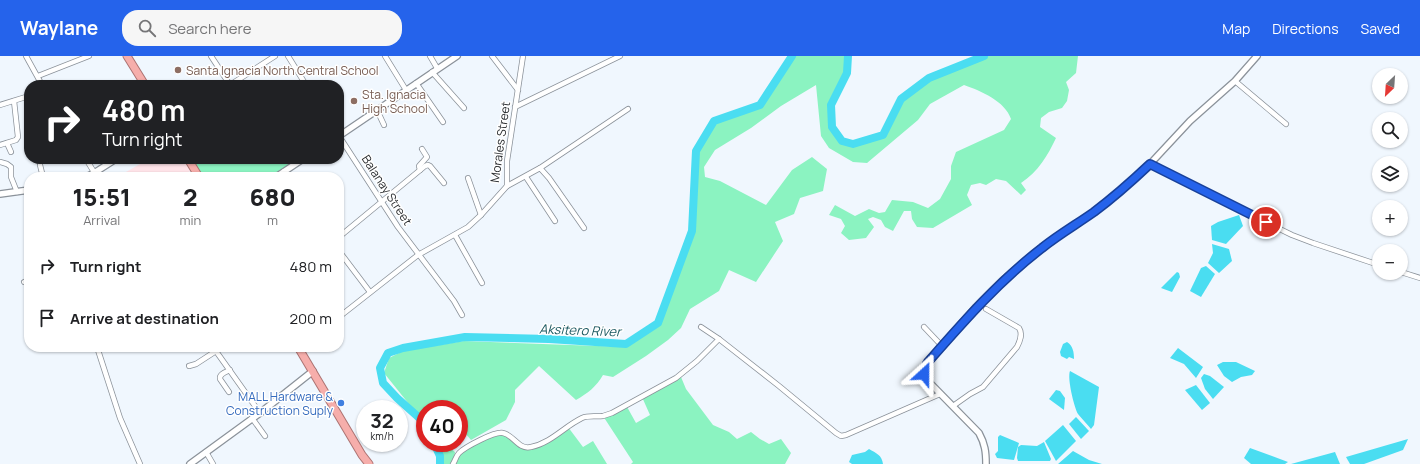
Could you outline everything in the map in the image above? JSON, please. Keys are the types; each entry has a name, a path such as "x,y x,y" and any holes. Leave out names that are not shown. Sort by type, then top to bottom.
{"highway":[{"path":"127,56 141,80"},
{"path":"303,352 362,455 370,464"}],"street":[{"path":"26,56 40,80"},
{"path":"38,76 89,56"},
{"path":"211,56 227,80"},
{"path":"238,80 275,56"},
{"path":"288,56 303,80"},
{"path":"385,56 406,90"},
{"path":"430,56 435,70 464,108"},
{"path":"344,133 457,56"},
{"path":"492,56 518,90"},
{"name":"Morales Street","path":"344,313 418,255 468,227 481,215 506,186 507,161 523,56"},
{"path":"516,108 620,56"},
{"path":"986,464 985,447 979,433 940,394 924,374 924,369 928,362 976,307 1003,280 1042,248 1094,212 1124,188 1150,164 1190,121 1235,82 1257,56"},
{"path":"1235,82 1286,124"},
{"path":"416,83 442,122"},
{"path":"0,105 24,98"},
{"path":"0,145 16,140 18,137 14,101"},
{"path":"506,186 526,177 628,109"},
{"path":"377,110 384,125"},
{"path":"7,143 11,152"},
{"name":"Balanay Street","path":"344,144 382,203 418,255 454,301 462,315"},
{"path":"420,170 419,166 427,157 422,150"},
{"path":"0,162 11,167 11,177 17,192"},
{"path":"100,172 110,164"},
{"path":"284,171 295,164"},
{"path":"1150,164 1292,235 1372,263"},
{"path":"40,165 42,172"},
{"path":"344,233 428,165 444,183"},
{"path":"540,168 549,178 584,228"},
{"path":"526,177 555,221"},
{"path":"468,178 481,215"},
{"path":"0,194 24,191"},
{"path":"456,235 482,283"},
{"path":"344,258 370,292"},
{"path":"1408,274 1420,278"},
{"path":"953,406 983,387 1017,347 1020,341 1021,333 1019,328 986,309"},
{"path":"701,327 719,339 841,436 940,394"},
{"path":"924,327 942,346"},
{"path":"453,464 458,454 462,451 496,432 502,432 508,435 526,448 542,443 581,419 589,416 603,416 612,413 676,378 693,365 719,339"},
{"path":"99,352 120,418 140,464"},
{"path":"189,366 196,364 211,352"},
{"path":"217,352 260,413"},
{"path":"229,392 220,380 220,377 230,370"},
{"path":"190,464 260,413 313,371"},
{"path":"252,418 265,436"},
{"path":"206,452 212,464"}],"shaded area":[{"path":"140,164 188,164 192,170 189,172 126,172"}],"green space":[{"path":"792,56 848,56 847,73 831,105 832,127 842,141 853,144 883,135 901,99 929,78 984,56 1078,56 1076,73 1066,82 1069,90 1067,101 1062,108 1049,112 1041,118 1040,127 1056,138 1042,163 1033,174 1021,183 1026,190 1021,195 1006,181 996,179 986,185 980,183 971,185 967,195 972,205 933,228 917,227 912,219 911,211 904,211 893,231 885,227 881,220 873,217 868,219 874,227 866,238 849,240 841,233 845,226 841,219 829,215 835,205 855,216 869,209 879,213 885,212 892,200 913,202 928,208 940,199 951,179 951,166 956,152 1004,130 1011,119 1004,107 978,90 964,85 930,104 918,120 867,163 853,162 829,148 821,136 816,85 781,106 751,128 715,150 704,167 705,177 720,181 766,205 792,170 812,157 827,169 823,191 800,198 794,214 775,222 783,241 756,282 729,270 719,291 690,309 681,328 668,340 613,377 603,375 598,383 576,400 539,366 515,390 515,402 506,420 471,440 468,436 468,400 416,400 416,413 408,403 408,400 406,400 384,373 389,358 403,351 464,341 626,347 658,327 695,233 698,176 696,151 714,121 760,105"},
{"path":"194,164 294,164 282,172 197,172"},
{"path":"682,374 681,377 686,389 713,425 729,432 737,439 751,432 769,444 781,439 791,453 785,464 631,464 633,462 603,416 626,405 636,423 650,415 642,397"},
{"path":"568,427 583,447 593,441 607,464 440,464 440,456 438,452 455,452 454,460 462,452 468,452 468,447 501,432 520,445 532,447"}],"water":[{"path":"1239,215 1243,226 1226,244 1212,240 1211,226"},
{"path":"1212,244 1229,249 1232,261 1219,273 1208,263 1213,253"},
{"path":"1206,266 1215,274 1201,297 1190,291 1201,268"},
{"path":"1177,272 1179,273 1180,277 1172,292 1161,288"},
{"path":"1067,342 1073,349 1074,359 1069,357 1067,359 1061,356 1060,352 1063,344"},
{"path":"1178,348 1203,367 1196,378 1184,364 1170,358"},
{"path":"1223,362 1236,362 1255,371 1252,375 1241,377 1232,382 1224,376 1217,365"},
{"path":"1070,371 1099,387 1094,425 1091,429 1076,410 1070,386"},
{"path":"1204,374 1210,376 1224,387 1213,399 1205,389 1201,378"},
{"path":"1196,385 1210,403 1202,410 1185,390"},
{"path":"1056,390 1060,391 1065,398 1064,410 1049,399"},
{"path":"1076,417 1089,431 1081,439 1069,424"},
{"path":"1063,425 1076,441 1056,461 1045,441"},
{"path":"1000,435 1019,443 1014,460 997,458 995,454 998,451 998,437"},
{"path":"1408,439 1403,450 1364,464 1350,464 1346,457"},
{"path":"1044,442 1051,459 1050,461 1018,461 1018,447 1021,445 1037,446"},
{"path":"1250,448 1288,462 1285,464 1251,464 1244,458"},
{"path":"869,449 880,456 883,464 852,464 849,462 852,455 865,452"},
{"path":"1073,451 1089,460 1102,464 1058,464"},
{"path":"1335,452 1340,464 1291,464"}],"waterway":[{"name":"Aksitero River","path":"416,415 383,383 380,368 388,353 403,348 465,337 549,339 626,344 658,323 692,231 696,151 714,121 760,105 792,56"},
{"name":"Aksitero River","path":"848,56 847,73 831,105 832,127 842,141 853,144 883,135 901,99 929,78 984,56"},
{"name":"Aksitero River","path":"438,452 440,456 440,464"}],"place":[{"name":"Santa Ignacia North Central School","path":"178,70"},
{"name":"Sta. Ignacia High School","path":"354,101"},
{"name":"MALL Hardware & Construction Suply","path":"341,403"}],"route":[{"path":"924,374 924,369 928,362 976,307 1003,280 1042,248 1094,212 1124,188 1150,164 1266,222"}]}
